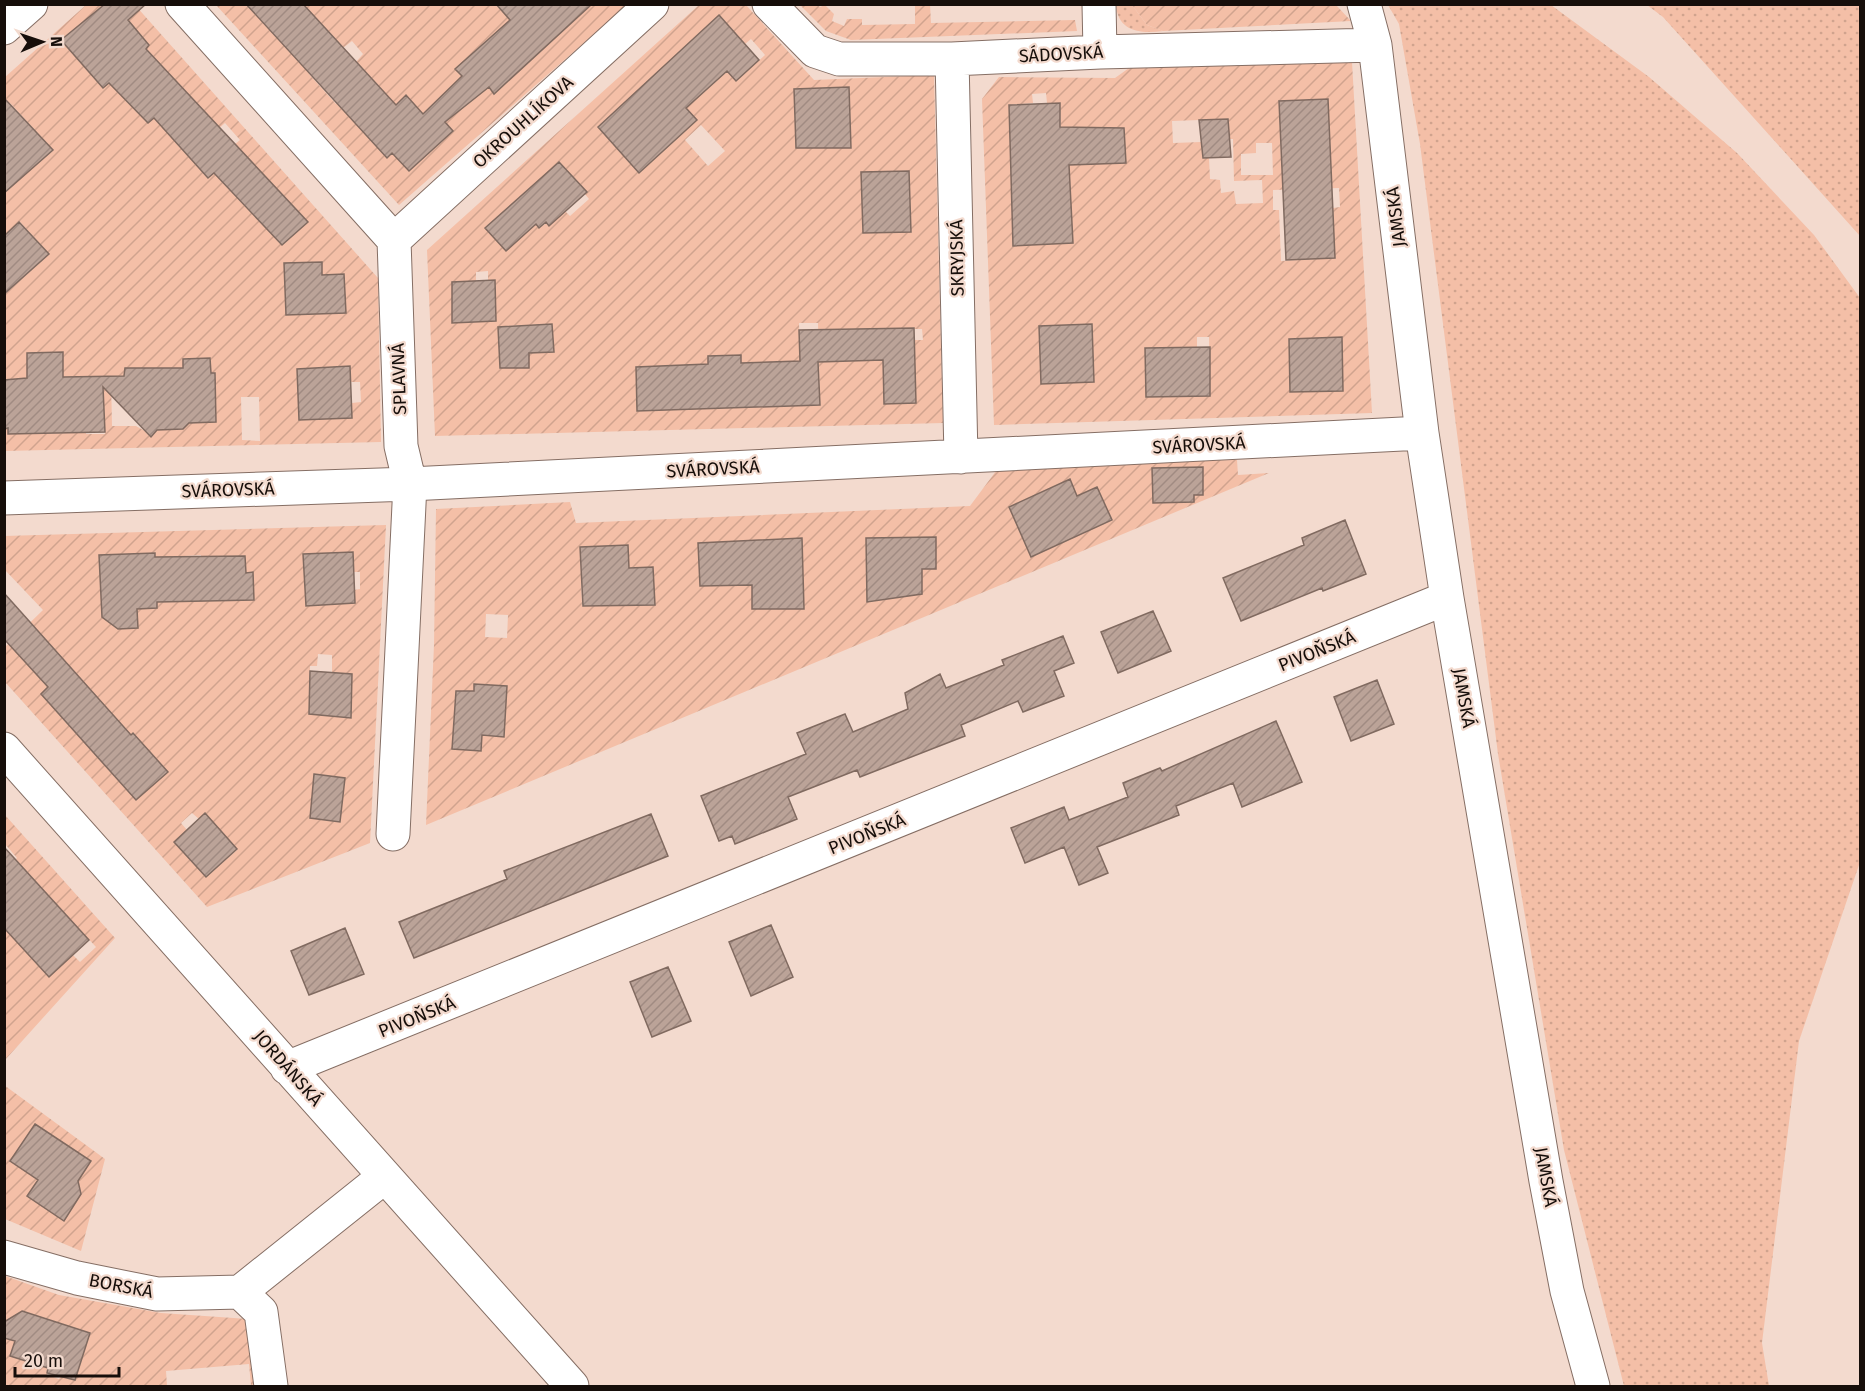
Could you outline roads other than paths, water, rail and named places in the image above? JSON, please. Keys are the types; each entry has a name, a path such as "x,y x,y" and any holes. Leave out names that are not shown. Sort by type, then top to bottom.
{"street":[{"path":"4,28 31,4"},
{"path":"182,4 394,240"},
{"name":"OKROUHLÍKOVA","path":"394,240 652,4"},
{"name":"SÁDOVSKÁ","path":"769,4 815,51 839,59 952,59 1100,52 1375,45"},
{"path":"1099,4 1100,52"},
{"name":"JAMSKÁ","path":"1364,4 1375,45 1422,434 1446,598 1561,1258 1593,1386"},
{"name":"SKRYJSKÁ","path":"952,59 962,457"},
{"name":"SPLAVNÁ","path":"393,834 410,484 402,446 394,240"},
{"name":"SVÁROVSKÁ","path":"4,498 410,484 1422,434"},
{"name":"PIVOŇSKÁ","path":"287,1068 1446,598"},
{"name":"JORDÁNSKÁ","path":"4,749 572,1386"},
{"path":"271,1386 261,1312 240,1292 384,1177"},
{"name":"BORSKÁ","path":"4,1257 77,1278 157,1294 240,1292"}]}
